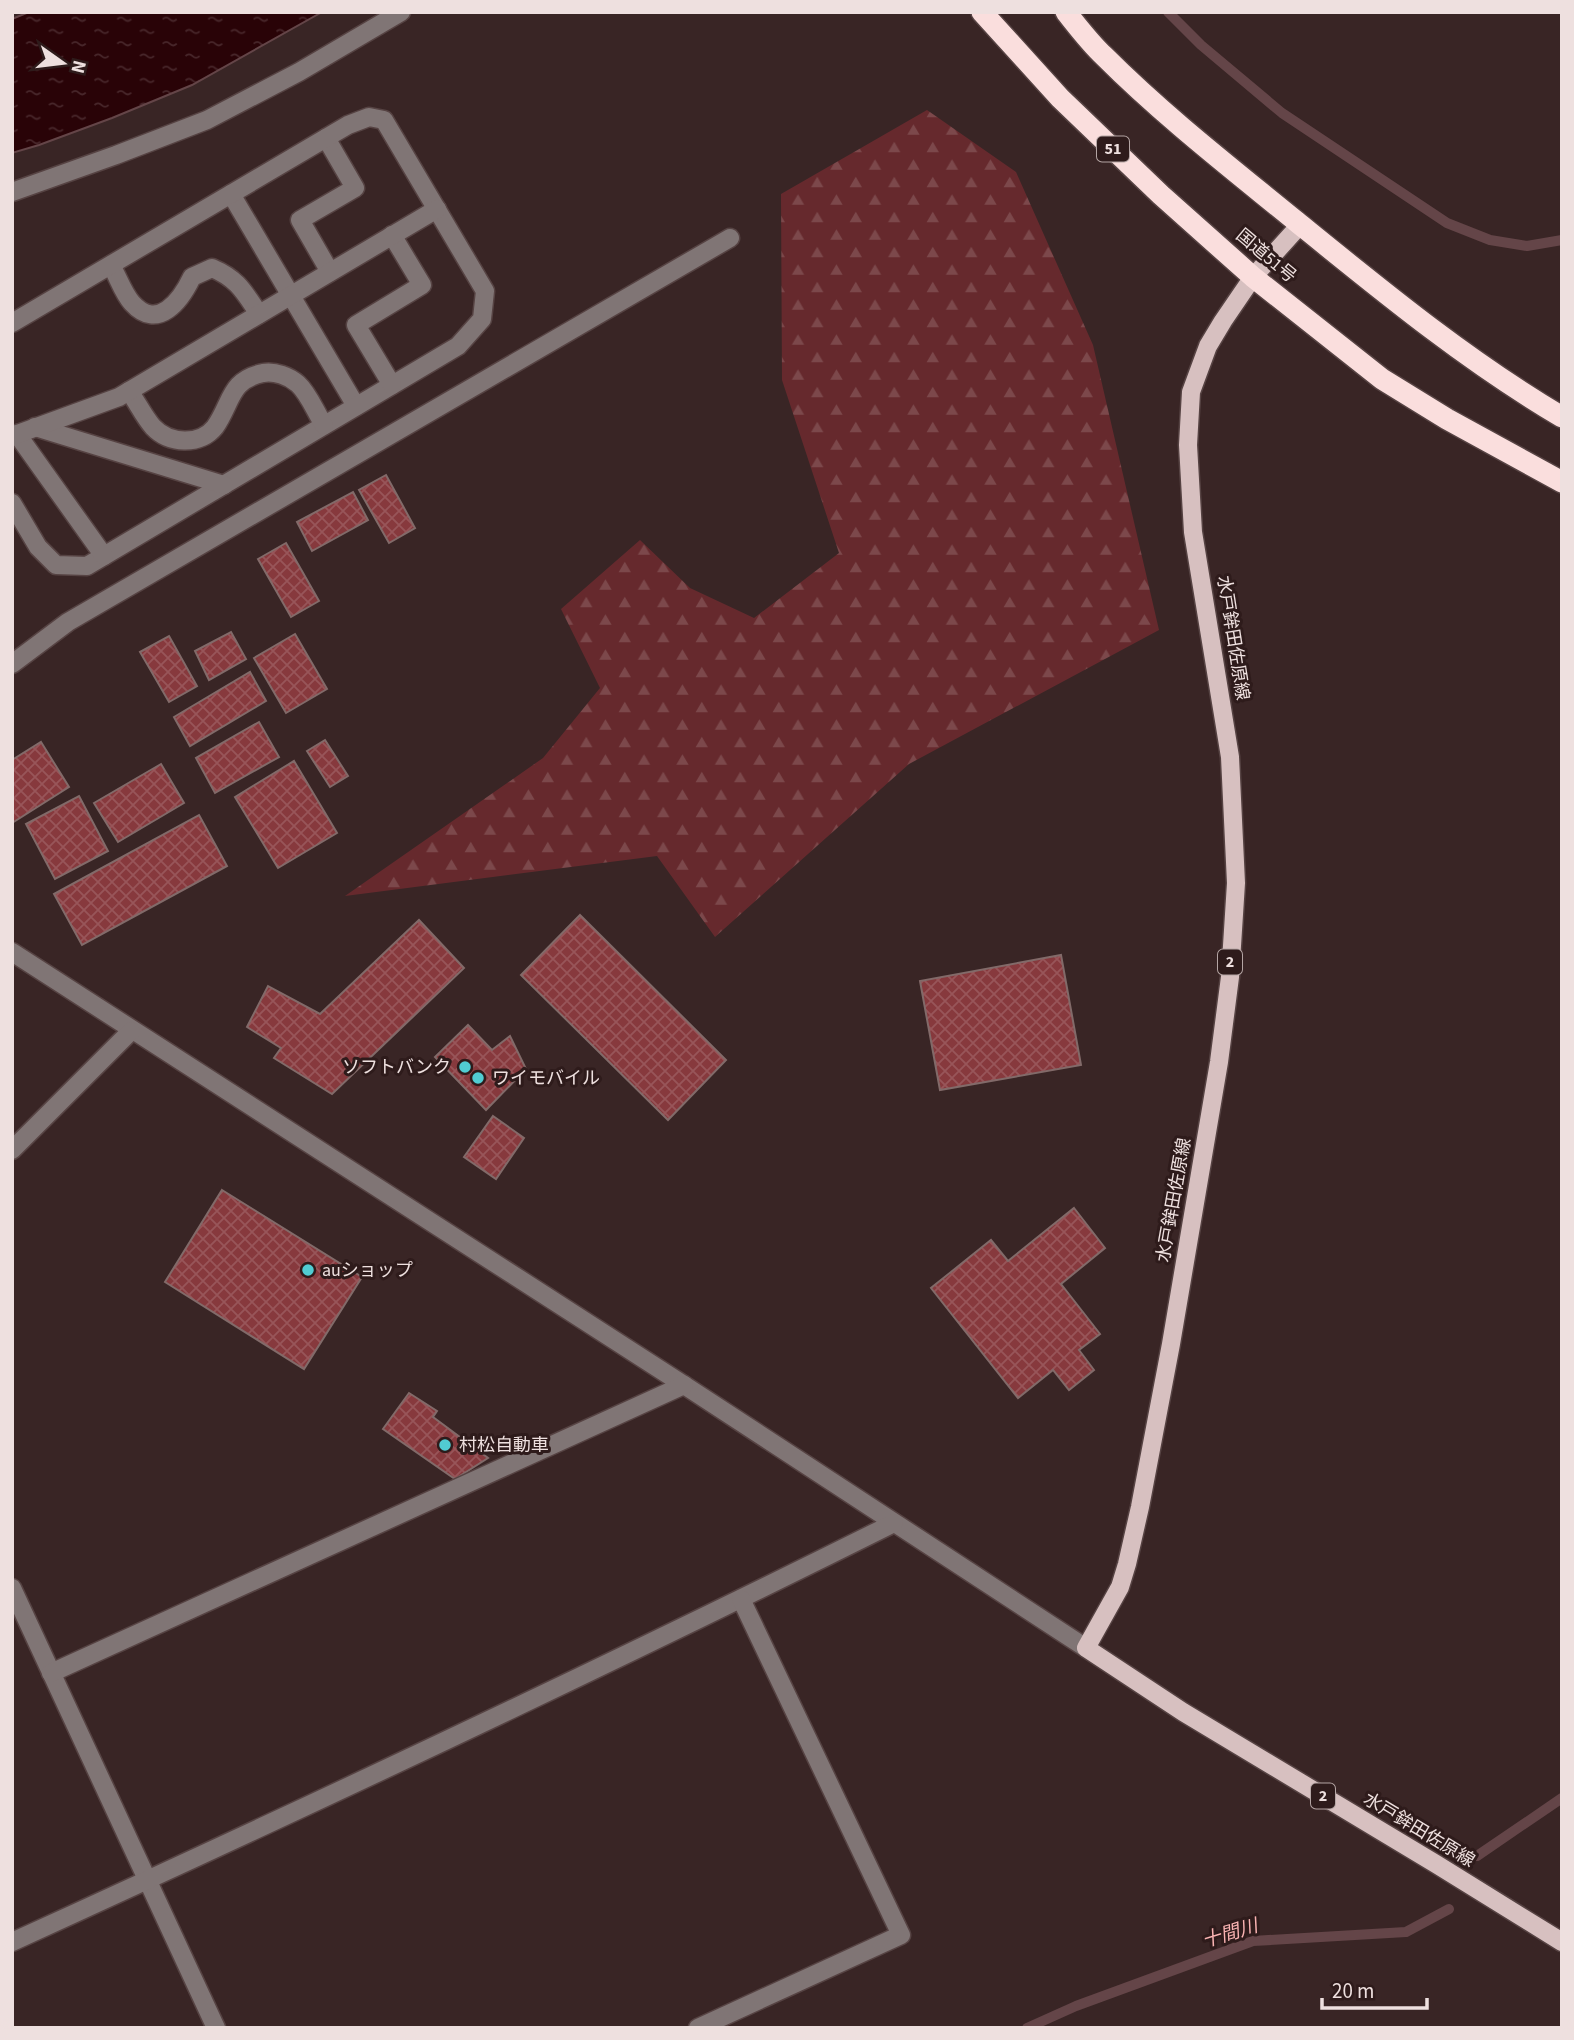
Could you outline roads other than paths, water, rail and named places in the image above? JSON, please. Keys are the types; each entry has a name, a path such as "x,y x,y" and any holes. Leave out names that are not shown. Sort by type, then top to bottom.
{"highway":[{"name":"国道51号","path":"982,12 1060,98 1161,195 1253,277 1382,379 1447,419 1562,482"},
{"path":"1066,12 1102,55 1186,132 1401,305 1475,360 1555,413"}],"main road":[{"name":"水戸鉾田佐原線","path":"1300,225 1253,277 1208,346 1191,392 1188,445 1193,532 1230,757 1236,883 1230,977 1176,1317 1140,1507 1119,1587 1086,1648 1183,1712 1562,1942"}],"street":[{"path":"12,192 207,120 299,72 401,12"},
{"path":"12,323 348,125 369,117 384,120 485,291 482,319 458,346 87,566 56,565 38,547 12,503"},
{"path":"326,138 355,188 300,220 330,272"},
{"path":"231,194 356,406"},
{"path":"104,556 15,435 119,397 437,209"},
{"path":"392,235 422,285 356,325 392,385"},
{"path":"12,664 68,622 730,239"},
{"path":"111,265 130,301 141,312 157,314 170,310 183,295 192,276 212,268 228,275 240,286 259,314"},
{"path":"129,391 153,427 181,442 199,439 214,428 240,382 253,375 270,372 287,377 299,386 324,425"},
{"path":"35,427 224,485"},
{"path":"12,952 1086,1648"},
{"path":"12,1150 131,1031"},
{"path":"51,1673 684,1385"},
{"path":"12,1942 147,1881 741,1599 894,1523"},
{"path":"12,1588 216,2028"},
{"path":"698,2028 901,1935 741,1599"}],"water":[{"path":"29,12 322,12 192,85 112,118 12,153 12,19"}],"waterway":[{"path":"1168,12 1201,45 1282,113 1447,223 1490,240 1527,246 1562,240"},
{"name":"十間川","path":"1477,1856 1562,1798"},
{"name":"十間川","path":"1027,2028 1076,2006 1253,1941 1406,1932 1449,1909"}],"place":[{"name":"ソフトバンク","path":"465,1067"},
{"name":"ワイモバイル","path":"478,1078"},
{"name":"auショップ","path":"308,1270"},
{"name":"村松自動車","path":"445,1445"}]}
